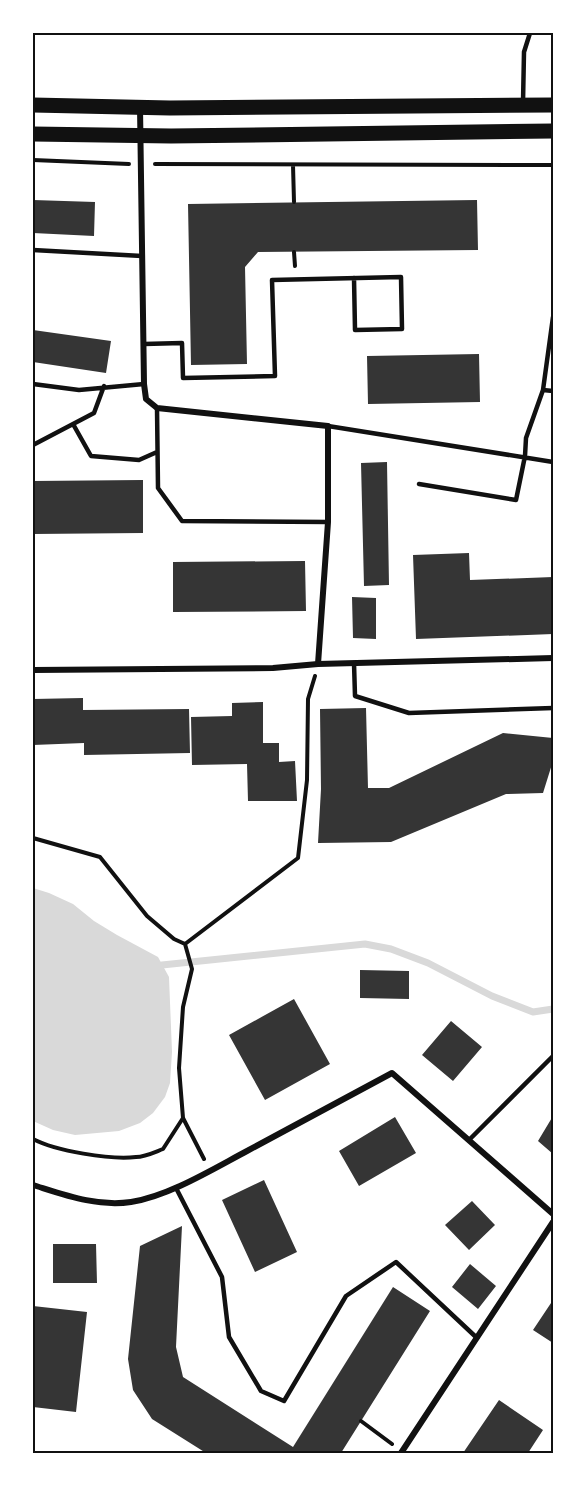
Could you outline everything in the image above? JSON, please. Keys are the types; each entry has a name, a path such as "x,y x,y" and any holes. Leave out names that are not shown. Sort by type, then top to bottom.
{"main road":[{"path":"33,105 278,108 553,105"},
{"path":"33,134 140,136 553,131"}],"street":[{"path":"140,107 144,384 147,399 157,408 328,426 328,522 318,664"},
{"path":"33,670 273,668 318,664 553,658"},
{"path":"33,1185 80,1199 106,1203 132,1202 176,1188 392,1073 553,1214"},
{"path":"402,1452 553,1222"}],"lane":[{"path":"523,106 524,52 530,33"},
{"path":"33,250 142,256"},
{"path":"144,344 182,343 183,378 274,376 272,280 400,277 402,329 355,330 354,279"},
{"path":"419,484 516,500 525,456 526,438 543,390 553,317"},
{"path":"33,384 79,390 144,384"},
{"path":"33,446 94,412 104,386"},
{"path":"543,390 553,391"},
{"path":"157,408 158,488 183,521 328,522"},
{"path":"73,424 91,456 139,460 157,452"},
{"path":"328,426 553,462"},
{"path":"354,663 355,696 409,713 553,708"},
{"path":"469,1140 553,1056"},
{"path":"176,1188 222,1277 229,1337 261,1391 284,1401 346,1296 396,1262 477,1338"}],"path":[{"path":"33,160 140,164 553,165"},
{"path":"293,165 294,202"},
{"path":"185,944 298,858 307,780 308,699 318,664"},
{"path":"33,838 100,857 147,916 174,939 185,944 192,969 183,1007 179,1058 183,1118 210,1171"},
{"path":"33,1139 46,1146 104,1156 137,1157 163,1149 183,1118"},
{"path":"361,1421 402,1452"}],"shaded area":[{"path":"33,888 73,904 94,921 158,957 169,977 172,1052 170,1083 165,1097 153,1113 140,1123 119,1131 75,1135 53,1130 33,1121"}],"building":[{"path":"33,200 95,202 94,236 33,233"},
{"path":"477,200 478,250 258,252 245,267 247,364 191,365 188,204"},
{"path":"33,330 111,341 106,373 33,362"},
{"path":"479,354 480,402 368,404 367,356"},
{"path":"387,462 389,585 364,586 361,463"},
{"path":"143,480 143,533 33,534 33,481"},
{"path":"469,553 470,580 553,577 553,634 416,639 413,555"},
{"path":"305,561 306,611 173,612 173,562"},
{"path":"352,597 376,598 376,639 353,638"},
{"path":"83,698 83,710 189,709 190,753 84,755 84,743 33,745 33,699"},
{"path":"263,702 263,743 279,743 279,762 295,761 297,801 248,801 247,764 192,765 191,717 232,716 232,703"},
{"path":"366,708 368,788 389,788 503,733 553,738 553,761 543,793 506,794 391,842 318,843 321,789 320,709"},
{"path":"360,970 409,971 409,999 360,998"},
{"path":"294,999 330,1064 265,1100 229,1035"},
{"path":"451,1021 482,1047 453,1081 422,1055"},
{"path":"553,1116 553,1154 538,1141"},
{"path":"395,1117 416,1153 359,1186 339,1151"},
{"path":"264,1180 297,1252 255,1272 222,1200"},
{"path":"472,1201 495,1225 469,1250 445,1225"},
{"path":"182,1226 176,1347 183,1377 293,1447 393,1287 430,1311 341,1453 206,1453 152,1419 133,1390 128,1359 140,1246"},
{"path":"53,1244 96,1244 97,1283 53,1283"},
{"path":"470,1264 496,1286 478,1309 452,1287"},
{"path":"553,1300 553,1343 533,1330"},
{"path":"33,1306 87,1312 76,1412 33,1407"},
{"path":"499,1400 543,1430 528,1453 463,1453"}],"waterway":[{"path":"162,965 365,944 391,949 428,963 492,996 533,1012 553,1009"}]}
